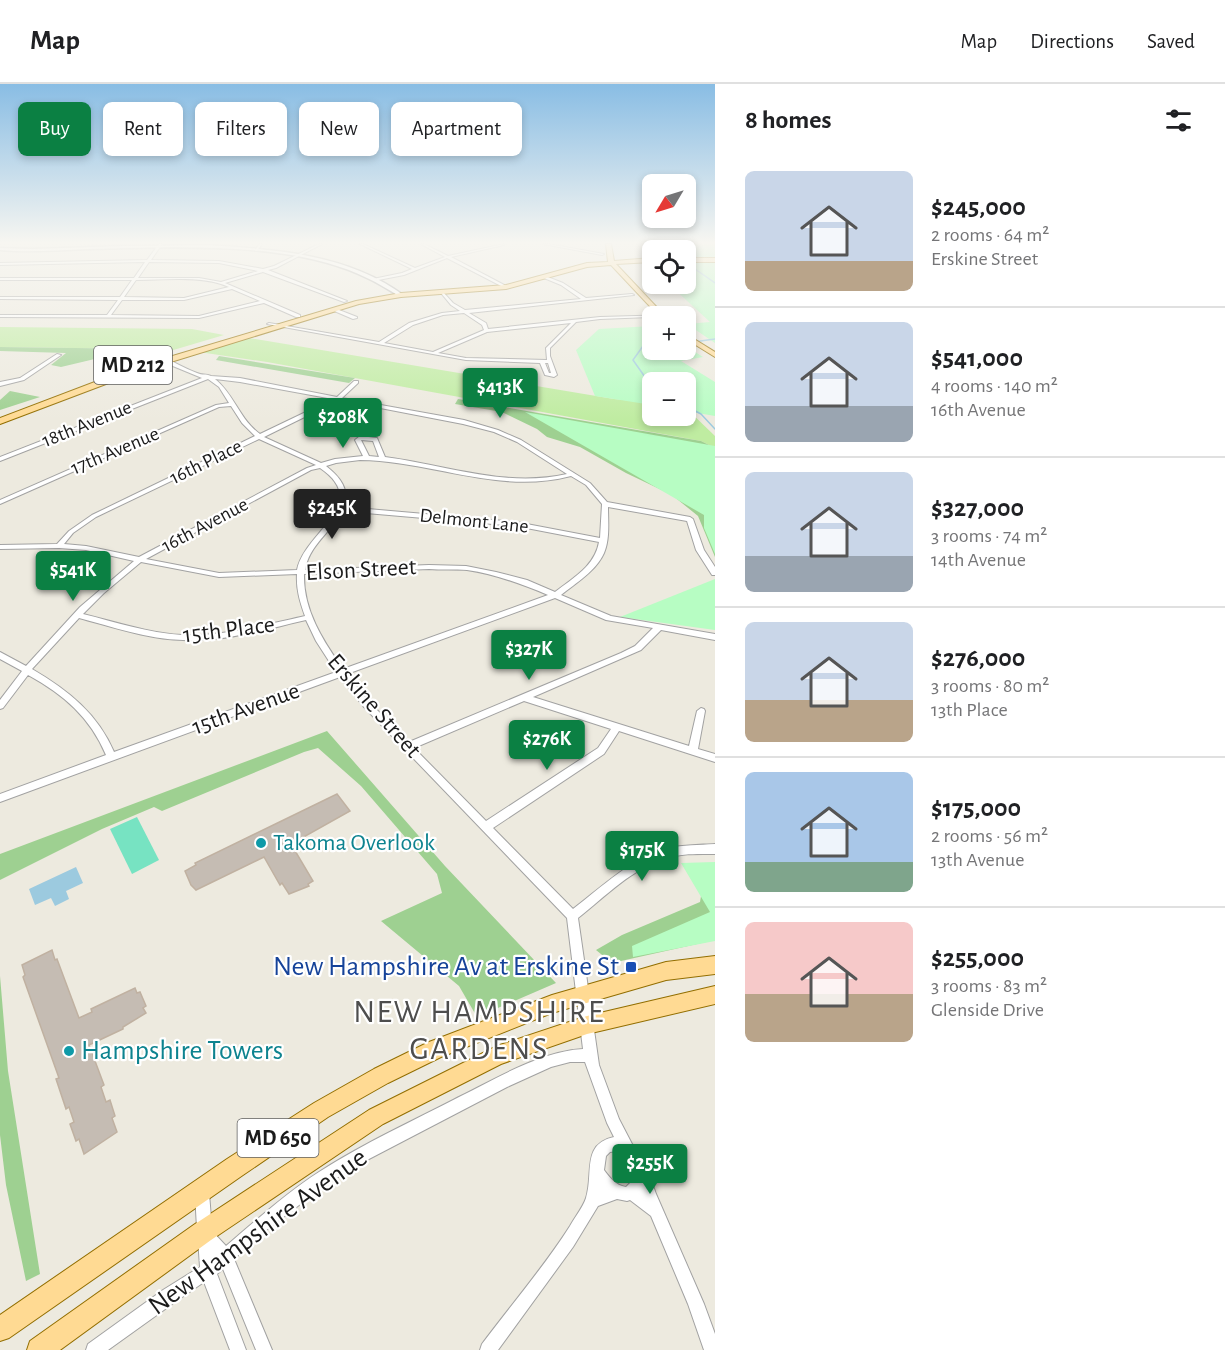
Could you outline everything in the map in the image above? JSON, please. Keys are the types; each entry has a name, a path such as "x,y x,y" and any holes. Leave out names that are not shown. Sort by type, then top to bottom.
{"main road":[{"name":"MD 212","path":"272,326 298,315 338,303"},
{"name":"MD 212","path":"0,416 97,378 355,303"},
{"path":"696,343 715,355"},
{"name":"MD 212","path":"0,421 164,358"},
{"name":"MD 650","path":"0,1329 321,1110 381,1076 479,1031 552,1004 666,971 715,965"},
{"name":"New Hampshire Avenue","path":"39,1350 204,1232 376,1117 497,1056 587,1025 715,995"}],"street":[{"path":"108,317 118,303"},
{"path":"0,316 204,316 257,303"},
{"path":"270,303 298,315"},
{"path":"452,303 484,324 486,331"},
{"path":"379,344 419,320 464,311 543,303"},
{"path":"334,309 355,318"},
{"path":"434,353 486,331 575,321 642,317"},
{"path":"542,362 547,374 553,376 555,374 548,348 575,321"},
{"path":"272,326 475,360 550,362"},
{"path":"1,386 22,379 59,355"},
{"path":"164,358 170,363 209,377 224,389 245,424 258,437 318,465 332,475 341,486 344,500 342,509 312,542 306,552 300,573"},
{"path":"209,377 222,377 339,398 496,430 573,474 593,488 605,504 690,519 700,550 715,573"},
{"name":"18th Avenue","path":"0,459 199,378 209,377"},
{"name":"16th Place","path":"59,546 71,532 94,516 339,398 356,382"},
{"name":"17th Avenue","path":"0,502 218,406 232,404"},
{"path":"367,458 358,440 360,438 375,439 382,458"},
{"name":"16th Avenue","path":"0,706 27,669 78,615 141,559 318,465 382,458 401,459 505,480 533,481 573,474"},
{"name":"15th Avenue","path":"0,798 555,595 590,568 601,552 604,541 605,504"},
{"name":"Delmont Lane","path":"342,509 516,524 604,541"},
{"name":"Elson Street","path":"0,547 59,546 92,549 219,575 456,567 502,575 609,618 715,637"},
{"name":"Erskine Street","path":"300,573 310,617 323,646 341,674 407,747 487,826 572,916"},
{"name":"15th Place","path":"78,615 148,634 188,638 220,636 310,617"},
{"path":"407,747 624,655 638,648 658,628"},
{"path":"0,655 64,692 81,707 103,736 112,758"},
{"path":"525,698 715,758"},
{"path":"693,751 701,711"},
{"path":"487,826 601,750 617,727"},
{"path":"632,1192 640,1180 640,1163 626,1147 614,1123 592,1065 572,916 645,862 679,850 715,849"},
{"name":"New Hampshire Avenue","path":"94,1350 208,1271 260,1226 323,1178 362,1155 502,1082 550,1062 591,1055"},
{"path":"611,1144 614,1123"},
{"path":"488,1350 568,1242 593,1202 600,1150 611,1144 626,1147"},
{"path":"597,1171 608,1187 615,1192"},
{"path":"641,1172 655,1210 683,1271 712,1350"},
{"path":"201,1190 208,1271 238,1350"},
{"path":"593,1202 615,1192 632,1192 655,1210"},
{"path":"204,1232 225,1256 264,1350"}],"green space":[{"path":"690,303 715,303 715,343 696,330 696,323 710,322 696,309 696,306"},
{"path":"0,327 192,329 224,335 170,351 0,347"},
{"path":"642,327 642,360 686,360 681,361 715,382 715,416 696,413 696,372 642,372 642,403 595,396 576,350 599,329"},
{"path":"249,338 642,402 642,426 696,426 696,418 715,436 715,448 701,441 267,362 199,352"},
{"path":"0,347 152,350 120,353 61,367 51,365 66,353 0,351"},
{"path":"219,356 355,378 349,383 216,360"},
{"path":"10,391 40,397 0,410 0,400"},
{"path":"458,399 701,441 715,448 715,557 698,516 672,495 580,447 547,437 537,429 502,412 455,404"},
{"path":"525,412 715,446 715,554 704,528 704,515"},
{"path":"715,579 715,630 620,617"},
{"path":"327,731 445,866 556,983 477,1017 459,986 381,921 442,893 437,874 361,786 318,748 162,811 154,807 102,829 0,880 0,854"},
{"path":"137,817 159,860 132,874 110,829"},
{"path":"715,862 715,941 633,957 632,946 710,912 681,863"},
{"path":"706,867 715,940 612,963 596,950 622,935 700,902"},
{"path":"0,976 8,1071 40,1274 26,1281 6,1185 0,1135"}],"water":[{"path":"76,867 83,883 66,891 69,899 55,906 51,898 35,905 29,889"}],"building":[{"name":"Takoma Overlook","path":"337,794 350,811 291,844 313,881 308,884 309,886 289,894 282,883 280,885 264,857 196,890 191,885 185,871 196,865 195,863"},
{"name":"Hampshire Towers","path":"52,950 79,1018 92,1012 91,1009 135,988 137,993 140,992 146,1006 143,1008 146,1013 123,1029 89,1045 104,1085 101,1087 106,1102 110,1100 115,1116 112,1118 117,1132 84,1154 79,1139 76,1141 70,1124 74,1122 69,1107 66,1109 56,1079 59,1078 23,977 25,975 22,965"}],"waterway":[{"path":"696,342 715,339"},
{"path":"642,347 633,360 642,373"},
{"path":"696,411 715,429"}],"place":[{"name":"Takoma Overlook","path":"261,843"},
{"name":"New Hampshire Av at Erskine St","path":"631,967"},
{"name":"Hampshire Towers","path":"69,1051"}],"district":[{"name":"NEW HAMPSHIRE GARDENS","path":"479,1030"}]}
